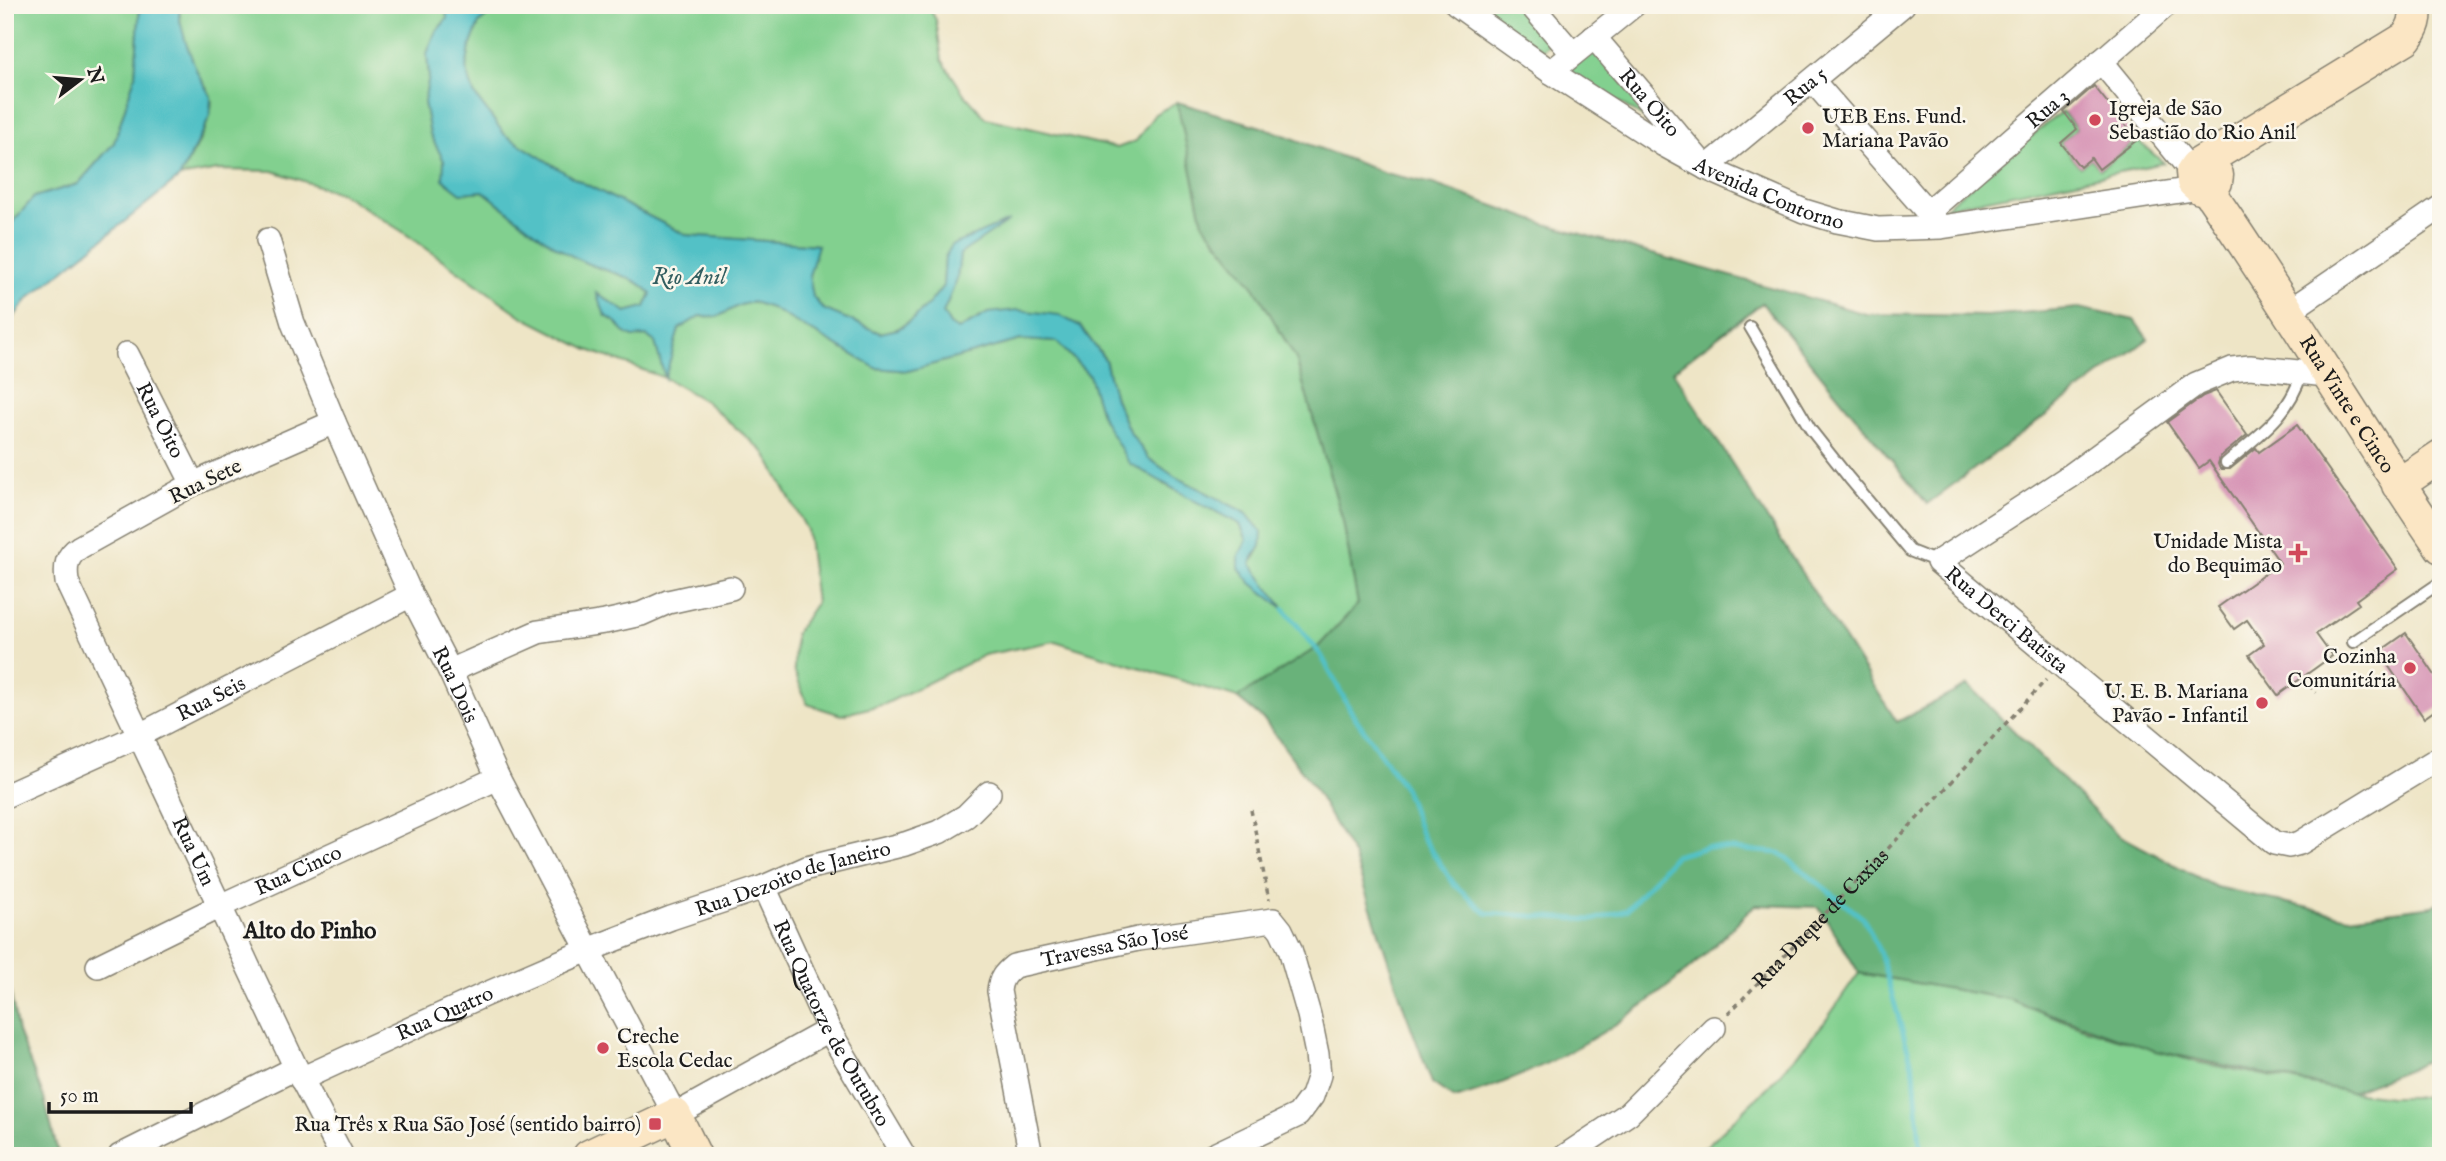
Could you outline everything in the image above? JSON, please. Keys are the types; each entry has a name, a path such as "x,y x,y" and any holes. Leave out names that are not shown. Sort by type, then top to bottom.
{"street":[{"name":"Avenida Contorno","path":"1457,5 1628,124 1706,168 1804,211 1878,229 1934,220 2126,200 2204,178 2223,170 2239,154 2424,42 2436,30 2429,14"},
{"path":"1531,5 1573,54"},
{"path":"1551,72 1634,5"},
{"name":"Rua 5","path":"1706,168 1903,5"},
{"name":"Rua 3","path":"1934,220 2101,61 2166,5"},
{"name":"Rua Oito","path":"1594,37 1706,168"},
{"path":"2101,61 2204,178"},
{"path":"1814,81 1934,220"},
{"name":"Rua Vinte e Cinco","path":"2204,178 2289,311 2315,372 2441,547"},
{"path":"2289,311 2441,207"},
{"name":"Rua Dois","path":"268,240 293,323 411,595 450,671 498,778 675,1115"},
{"name":"Rua Oito","path":"127,354 193,484"},
{"name":"Rua Derci Batista","path":"2315,372 2250,367 2232,369 2196,384 2070,476 1938,562 2274,843 2289,846 2300,843 2441,757"},
{"name":"Rua Sete","path":"80,547 193,484 334,422"},
{"path":"2398,485 2441,456"},
{"name":"Rua Um","path":"80,547 71,553 65,568 67,582 299,1074 342,1156"},
{"path":"450,671 538,632 629,617 668,603 730,588"},
{"name":"Rua Seis","path":"5,796 138,736 411,595"},
{"name":"Rua Cinco","path":"98,966 220,906 498,778"},
{"name":"Rua Dezoito de Janeiro","path":"588,950 671,918 764,887 807,868 905,844 939,831 966,816 989,793"},
{"name":"Rua Quatorze de Outubro","path":"764,887 829,1030 904,1156"},
{"path":"1212,1156 1298,1115 1312,1096 1319,1075 1317,1054 1290,949 1273,920"},
{"name":"Travessa São José","path":"1031,1156 999,991 1004,973 1014,966 1138,939 1273,920"},
{"name":"Rua Quatro","path":"120,1156 299,1074 588,950"},
{"path":"1565,1156 1628,1114 1714,1028"},
{"path":"589,1156 675,1115 829,1030"},
{"path":"675,1115 695,1156"}],"lane":[{"path":"1750,327 1811,430 1849,478 1910,551 1938,562"},
{"path":"2226,463 2280,416 2315,372"},
{"path":"2353,642 2441,582"}],"path":[{"name":"Rua Duque de Caxias","path":"1714,1028 1934,801 2061,664"},
{"path":"2304,677 2316,693"},
{"path":"1251,810 1273,920"}],"green space":[{"path":"5,5 140,5 135,76 114,143 78,184 34,197 5,231"},
{"path":"180,5 446,5 447,19 435,33 427,54 429,77 424,102 430,134 461,193 483,191 542,236 580,260 627,277 644,287 651,294 645,307 626,312 598,294 605,315 624,332 633,337 647,336 655,342 665,376 679,329 700,316 717,317 739,305 753,302 771,308 876,368 908,371 1021,340 1057,342 1089,375 1102,417 1164,484 1240,524 1247,540 1239,556 1282,606 1251,564 1261,546 1246,513 1174,476 1148,458 1129,431 1115,399 1105,359 1080,326 988,313 957,330 950,325 943,313 957,279 960,254 1006,222 945,257 943,286 928,305 897,329 880,333 823,309 813,297 809,276 817,245 686,235 575,179 505,135 474,94 466,68 479,23 499,5 928,5 936,20 942,60 964,94 986,118 1117,148 1136,141 1155,114 1177,102 1203,223 1255,288 1296,359 1343,521 1358,604 1318,647 1237,698 1055,641 984,655 885,704 841,715 807,704 794,670 795,634 816,603 807,530 765,453 705,401 665,378 588,350 523,317 403,232 342,194 273,171 218,170 180,177 201,137 212,105 210,94 197,73 184,40"},
{"path":"1479,5 1520,5 1551,41 1542,50"},
{"path":"1594,48 1666,131 1568,71"},
{"path":"1177,102 1268,129 1385,173 1433,184 1542,223 1866,314 1987,316 2079,308 2134,320 2148,339 1927,504 1762,303 1673,371 1897,722 1968,685 2117,834 2216,887 2349,917 2433,906 2441,901 2441,1053 2351,1092 2156,1051 2008,999 1859,973 1819,907 1755,905 1671,984 1584,1044 1521,1075 1455,1099 1432,1083 1354,857 1312,785 1265,721 1237,698 1318,647 1358,604 1343,521 1296,359 1255,288 1203,223"},
{"path":"2062,111 2077,129 2061,143 2080,167 2091,158 2100,169 2137,140 2164,163 1944,208"},
{"path":"5,964 18,1032 44,1098 59,1156 5,1156"},
{"path":"1859,973 2008,999 2083,1028 2196,1062 2351,1092 2390,1097 2441,1097 2441,1156 1696,1156 1766,1089 1796,1056 1824,1023"}],"water":[{"path":"140,5 180,5 179,17 186,43 198,74 211,97 210,116 180,177 28,299 5,328 5,231 34,197 78,184 114,143 135,76"},
{"name":"Rio Anil","path":"446,5 499,5 479,23 466,68 474,94 505,135 575,179 686,235 818,245 809,276 813,297 823,309 880,333 898,329 928,305 943,286 945,257 952,245 1009,221 960,254 957,279 943,313 950,325 958,330 988,313 1018,310 1059,315 1080,326 1105,360 1115,399 1129,431 1148,458 1174,476 1246,513 1262,532 1261,546 1251,564 1284,609 1251,583 1239,568 1239,556 1247,540 1240,524 1129,463 1102,417 1089,375 1057,342 1021,340 908,371 876,368 771,308 753,302 740,305 717,317 700,316 679,329 665,378 655,342 647,336 633,337 624,332 605,315 596,293 626,312 645,307 651,294 645,288 629,278 571,256 532,230 483,191 461,193 443,179 444,161 430,134 424,102 429,77 427,54 435,33 447,19"}],"building":[{"name":"Igreja de São Sebastião do Rio Anil","path":"2094,86 2137,140 2099,169 2091,158 2080,167 2061,143 2077,129 2064,112"},
{"path":"2216,391 2247,435 2220,457 2220,469 2230,469 2256,448 2259,452 2297,425 2398,569 2356,600 2359,604 2316,634 2332,656 2278,695 2249,655 2264,644 2247,620 2234,629 2218,607 2280,563 2209,461 2199,468 2167,422 2203,396"},
{"name":"Cozinha Comunitária","path":"2406,633 2441,684 2441,706 2424,718 2379,652"}],"waterway":[{"path":"1284,609 1321,655 1352,713 1405,789 1422,837 1454,884 1486,913 1593,920 1627,910 1674,856 1707,847 1780,853 1864,919 1880,953 1914,1071 1921,1156"}],"place":[{"name":"Igreja de São Sebastião do Rio Anil","path":"2095,120"},
{"name":"UEB Ens. Fund. Mariana Pavão","path":"1808,128"},
{"name":"Unidade Mista do Bequimão","path":"2298,553"},
{"name":"Cozinha Comunitária","path":"2410,668"},
{"name":"U. E. B. Mariana Pavão - Infantil","path":"2262,703"},
{"name":"Creche Escola Cedac","path":"603,1048"},
{"name":"Rua Três x Rua São José (sentido bairro)","path":"655,1124"}],"district":[{"name":"Alto do Pinho","path":"310,930"}]}
